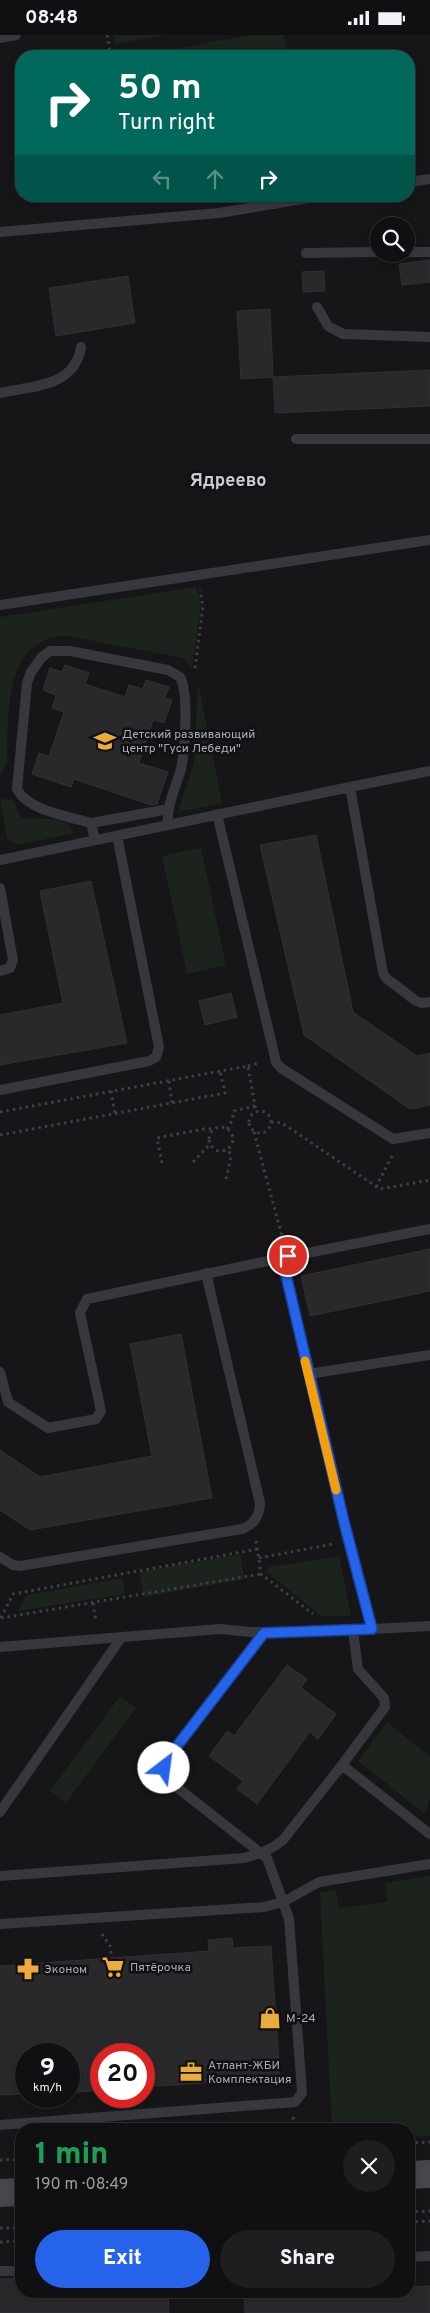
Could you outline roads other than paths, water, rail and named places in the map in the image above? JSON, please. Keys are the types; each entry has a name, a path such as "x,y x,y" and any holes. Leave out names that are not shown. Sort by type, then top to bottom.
{"street":[{"path":"415,2175 430,2174"},
{"path":"0,2193 15,2192"}],"lane":[{"path":"0,38 16,35"},
{"path":"415,181 430,179"},
{"path":"0,232 219,213 285,202"},
{"path":"306,253 370,252"},
{"path":"415,252 430,252"},
{"path":"317,307 328,326 343,334 430,337"},
{"path":"0,393 52,382 65,376 79,358 81,347"},
{"path":"296,439 430,439"},
{"path":"0,605 430,540"},
{"path":"168,825 169,809 182,766 186,709 184,683 180,677 168,670 70,651 50,651 30,672 24,697 17,789 20,796 32,805 91,823 169,809"},
{"path":"0,861 217,814 430,771"},
{"path":"350,787 383,973 386,978 416,1001 430,1002"},
{"path":"217,814 276,1062 381,1131 398,1139 430,1133"},
{"path":"91,823 95,841"},
{"path":"0,1090 149,1061 158,1053 159,1047 118,836"},
{"path":"0,888 13,960 10,968 0,971"},
{"path":"0,1372 8,1403 48,1428 96,1419 100,1411 80,1313 83,1304 91,1297 430,1229"},
{"path":"285,1257 308,1374 348,1541 372,1629"},
{"path":"0,1557 13,1565 20,1565 242,1529 253,1522 260,1511 260,1503 206,1273"},
{"path":"308,1374 430,1355"},
{"path":"0,1647 220,1629 264,1633 353,1631 430,1626"},
{"path":"0,1875 244,1858 261,1853 283,1840 383,1712 386,1703 358,1669 353,1631"},
{"path":"27,2123 282,2104 298,2099 302,2093 289,1919 270,1864 261,1853 170,1782 164,1768 167,1759 264,1633"},
{"path":"0,1812 121,1638"},
{"path":"342,1765 430,1834"},
{"path":"0,1924 264,1907 283,1902 319,1882 430,1864"},
{"path":"0,2125 15,2124"},
{"path":"415,2257 430,2256"},
{"path":"0,2271 15,2271"}],"place":[{"name":"Детский развивающий центр \"Гуси Лебеди\"","path":"105,741"},
{"name":"Пятёрочка","path":"113,1967"},
{"name":"Эконом","path":"28,1969"},
{"name":"М-24","path":"270,2018"},
{"name":"Атлант-ЖБИ Комплектация","path":"191,2072"}],"district":[{"name":"Ядреево","path":"228,480"}]}
